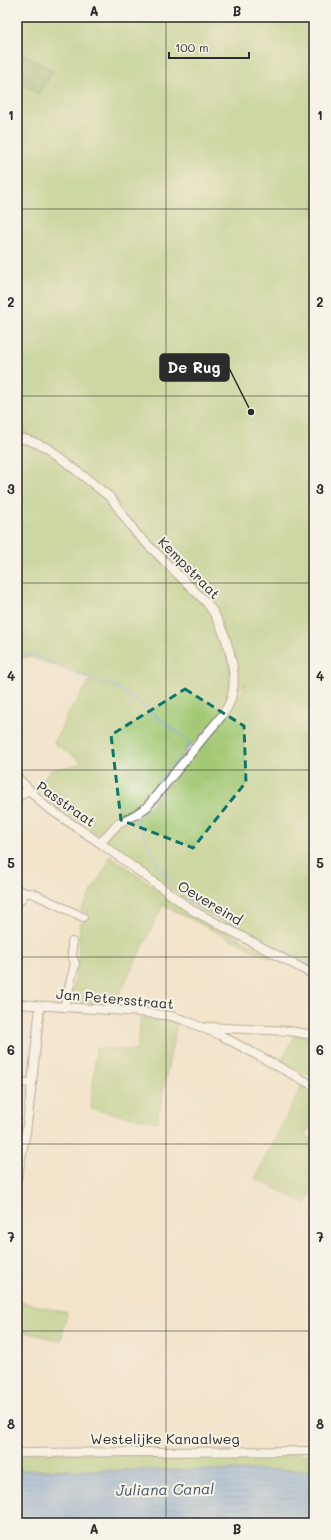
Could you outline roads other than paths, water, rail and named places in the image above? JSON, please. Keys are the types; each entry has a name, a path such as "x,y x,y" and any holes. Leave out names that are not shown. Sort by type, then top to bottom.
{"street":[{"name":"Kempstraat","path":"17,438 28,440 48,448 111,498 136,532 212,609 223,634 232,661 233,689 229,704 218,722 146,807 135,815 118,823 100,843"},
{"path":"17,777 28,790"},
{"name":"Passtraat","path":"18,798 28,790 46,806 100,843"},
{"name":"Oevereind","path":"100,843 192,910 314,975"},
{"path":"17,905 21,891 32,893 83,917"},
{"path":"64,1007 75,964 72,955 72,942"},
{"name":"Jan Petersstraat","path":"17,1004 152,1013 171,1016 222,1036 314,1086"},
{"path":"17,1180 26,1132 40,1006"},
{"path":"202,1027 289,1031 314,1035"},
{"path":"17,1082 32,1083"},
{"name":"Westelijke Kanaalweg","path":"17,1453 314,1451"}],"water":[{"name":"Juliana Canal","path":"17,1470 314,1470 314,1523 17,1523"}],"waterway":[{"path":"17,656 28,654 41,658"},
{"path":"46,660 95,681 116,686 188,740 190,744 185,752"},
{"path":"132,808 146,796 181,757"},
{"path":"137,819 158,866 174,884"},
{"path":"177,887 193,903 255,936"},
{"path":"259,938 300,960"},
{"path":"304,962 314,968"}],"place":[{"name":"De Rug","path":"251,412"}]}
